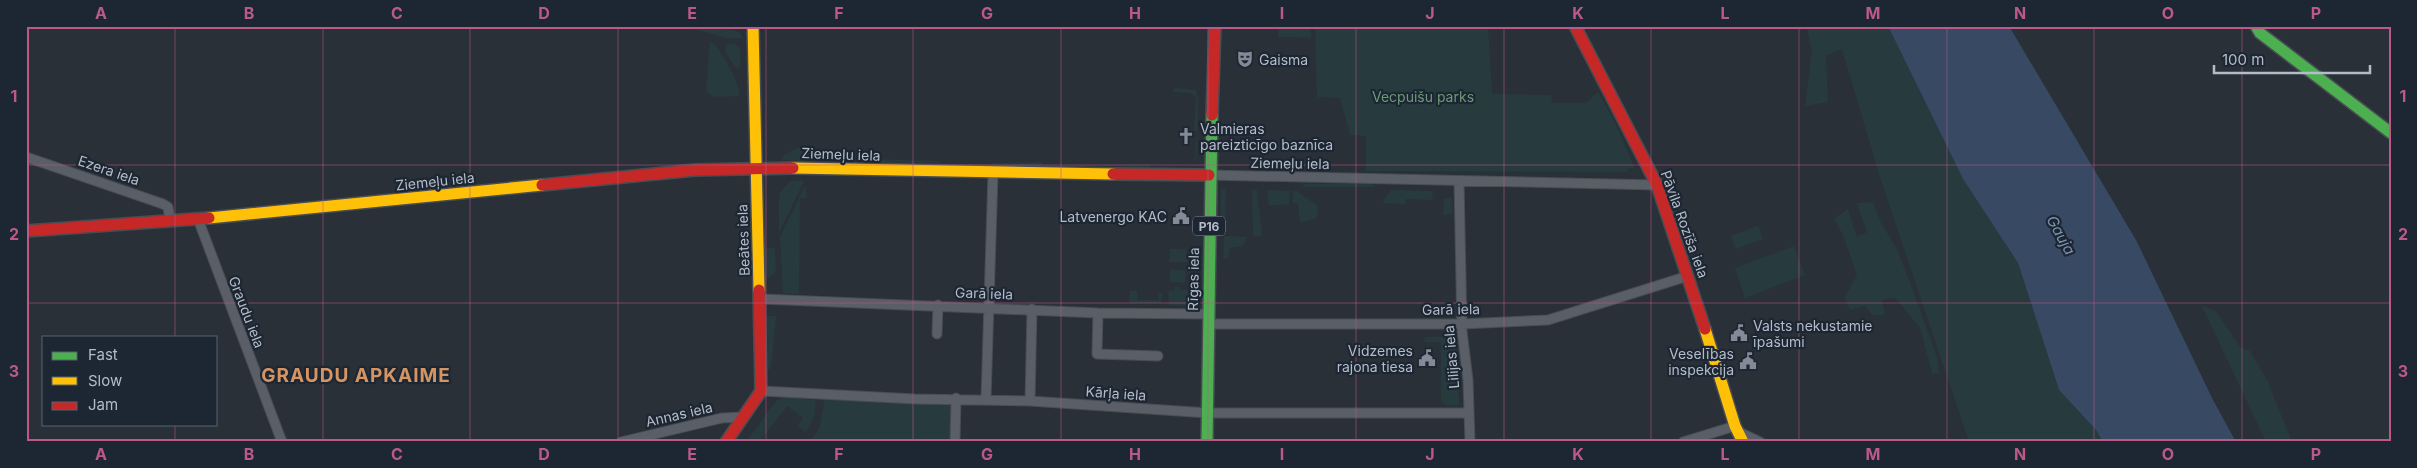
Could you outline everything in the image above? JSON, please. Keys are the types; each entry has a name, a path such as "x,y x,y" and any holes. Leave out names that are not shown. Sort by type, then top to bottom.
{"street":[{"name":"Beātes iela","path":"753,26 762,391"},
{"name":"Rīgas iela","path":"1207,442 1214,26"},
{"name":"Pāvila Rozīša iela","path":"1575,26 1657,185 1739,433"},
{"path":"2256,26 2260,33 2391,133"},
{"name":"Ezera iela","path":"26,156 163,204 168,208 170,221"},
{"name":"Ziemeļu iela","path":"26,232 198,219 685,171 756,166 993,173 1210,175 1657,185"},
{"path":"986,399 993,173"},
{"name":"Lilijas iela","path":"1460,181 1462,324 1470,442"},
{"name":"Graudu iela","path":"198,219 282,442"},
{"name":"Garā iela","path":"760,299 990,307 1208,319 1462,324 1548,320 1688,276"},
{"path":"937,334 938,305"},
{"path":"1030,401 1032,309"},
{"path":"1098,312 1097,354 1158,356"},
{"path":"726,442 762,391"},
{"name":"Kārļa iela","path":"762,391 1030,401 1208,413 1469,413"},
{"path":"954,442 956,398"},
{"name":"Annas iela","path":"622,442 722,418 744,417"},
{"path":"1683,442 1739,433 1760,442"}],"green space":[{"path":"684,26 733,30 739,32 743,38 725,38"},
{"name":"Vecpuišu parks","path":"1279,26 1488,26 1492,94 1551,95 1552,103 1586,103 1598,92 1614,120 1635,169 1629,168 1627,172 1366,171 1366,136 1350,135 1340,98 1317,97 1315,28 1311,28 1311,38 1278,37"},
{"path":"1806,26 1888,26 1963,179 2018,263 2059,390 2096,430 2103,442 1969,442 1879,174 1842,49 1826,56 1828,102 1805,106 1812,51"},
{"path":"710,42 715,44 737,82 739,96 714,97 706,91"},
{"path":"727,44 734,44 740,48 741,62 739,68 735,67 725,51"},
{"path":"1174,88 1196,90 1198,106 1197,151 1194,163 1197,132 1194,131 1196,97 1190,93 1173,92"},
{"path":"800,147 810,159 808,161 782,160 784,155"},
{"path":"873,159 939,161 941,162 873,163"},
{"path":"1042,162 1041,166 992,167 992,163"},
{"path":"1150,164 1149,168 1103,166 1103,165"},
{"path":"790,181 804,181 779,233 779,194"},
{"path":"1304,184 1372,184 1375,187 1305,187"},
{"path":"806,187 806,198 800,198 799,294 783,293 780,237 804,188"},
{"path":"1221,189 1226,189 1225,230 1221,232"},
{"path":"1252,190 1257,190 1262,236 1253,236"},
{"path":"1267,190 1289,191 1289,204 1269,206"},
{"path":"1391,190 1433,191 1432,200 1406,199 1405,204 1383,203"},
{"path":"1293,191 1298,191 1317,205 1318,213 1315,219 1300,223 1298,203 1293,203"},
{"path":"1451,197 1453,213 1445,215 1443,213 1444,199"},
{"path":"1873,202 1882,225 1896,247 1910,282 1937,357 1939,373 1932,373 1920,328 1895,298 1882,300 1885,315 1872,315 1865,306 1850,310 1844,298 1857,275 1843,235 1834,219 1848,209 1857,237 1867,232 1857,203"},
{"path":"1758,226 1763,239 1736,249 1731,236"},
{"path":"1224,236 1247,237 1243,246 1230,248 1228,259 1223,258"},
{"path":"1794,246 1805,275 1745,298 1735,268"},
{"path":"763,248 775,248 776,271 765,281"},
{"path":"1170,249 1186,249 1187,262 1169,262"},
{"path":"1171,269 1185,270 1185,283 1169,282"},
{"path":"1175,287 1180,287 1180,290 1188,290 1189,306 1169,305 1168,291 1175,290"},
{"path":"1130,291 1137,291 1137,300 1159,300 1159,293 1163,293 1161,303 1131,303 1129,301"},
{"path":"2202,306 2216,311 2241,348 2250,351 2268,382 2292,442 2266,442"},
{"path":"766,316 776,316 770,369 766,369"},
{"path":"1456,336 1459,405 1447,406 1441,402 1441,342 1425,342 1424,337"},
{"path":"786,397 814,400 816,402 814,416 806,432 797,426 803,418 787,406 759,442 746,442 777,400"},
{"path":"825,398 947,404 953,408 952,442 810,442 819,429"}],"water":[{"name":"Gauja","path":"1888,26 2009,26 2136,240 2213,400 2236,442 2103,442 2096,430 2059,390 2018,263 1963,179"}],"traffic: fast":[{"path":"2256,26 2260,33 2391,133"},
{"path":"1207,442 1212,115"}],"traffic: slow":[{"path":"753,26 759,290"},
{"path":"793,168 1113,174"},
{"path":"209,218 542,185"},
{"path":"1705,329 1735,426 1743,442"}],"traffic: jam":[{"path":"1212,115 1215,26"},
{"path":"1575,26 1657,185 1705,329"},
{"path":"542,185 695,170 793,168"},
{"path":"1113,174 1209,175"},
{"path":"26,231 209,218"},
{"path":"726,442 761,391 759,290"}],"place":[{"name":"Gaisma","path":"1245,59"},
{"name":"Valmieras pareizticīgo baznīca","path":"1186,136"},
{"name":"Latvenergo KAC","path":"1181,216"},
{"name":"Valsts nekustamie īpašumi","path":"1739,333"},
{"name":"Vidzemes rajona tiesa","path":"1427,358"},
{"name":"Veselības inspekcija","path":"1748,361"}],"district":[{"name":"GRAUDU APKAIME","path":"356,375"}]}
